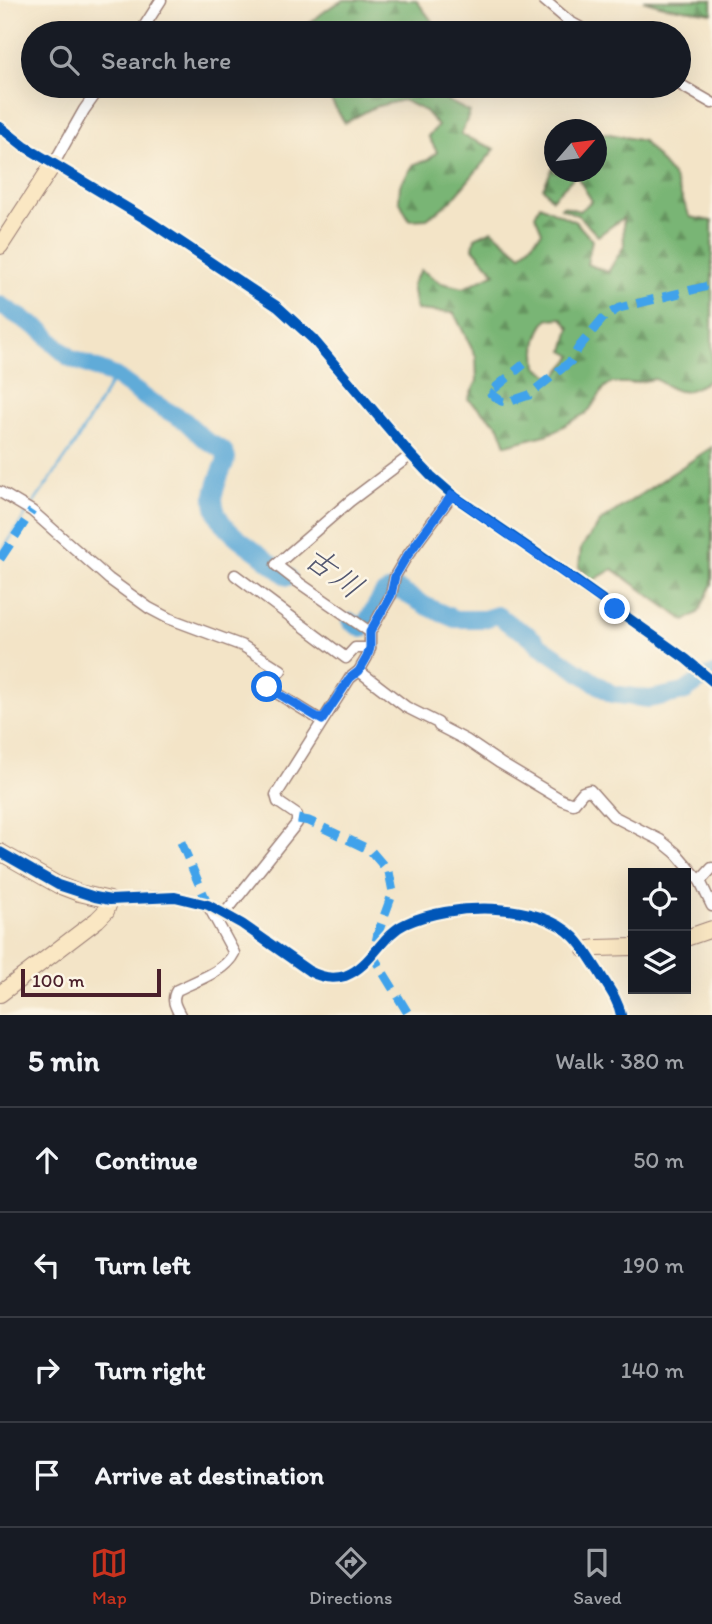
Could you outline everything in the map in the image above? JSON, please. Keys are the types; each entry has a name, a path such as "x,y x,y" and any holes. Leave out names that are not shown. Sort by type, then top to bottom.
{"street":[{"path":"148,21 162,0"},
{"path":"544,0 569,21"},
{"path":"691,91 712,103"},
{"path":"0,246 92,98"},
{"path":"0,127 24,146 149,221 278,307 313,339 411,455 452,495 686,659 710,679"},
{"path":"225,914 297,823 296,815 278,802 275,795 350,678 359,671 370,648 365,628 276,565 350,501 411,455"},
{"path":"0,492 32,511 109,579 149,608 168,618 243,646 281,670 267,687 322,720"},
{"path":"365,628 392,591 395,576 405,559 452,495"},
{"path":"235,575 346,658 355,648 370,648"},
{"path":"359,671 406,708 438,723 562,800 573,804 583,792 590,790 613,816 669,846 701,881 712,906"},
{"path":"0,852 58,885 79,893 110,900 175,897 208,905 309,971 325,978 346,975 361,967 395,930 406,923 432,915 462,911 523,911 554,922 573,935 617,1002 621,1015"},
{"path":"701,881 712,868"},
{"path":"0,994 97,920 106,911 110,900"},
{"path":"180,1015 173,996 177,990 217,970 233,957 234,953 208,905"},
{"path":"691,936 712,929"},
{"path":"585,950 628,947"}],"green space":[{"path":"344,0 416,0 432,21 311,21"},
{"path":"643,0 712,0 712,13 663,6"},
{"path":"329,98 442,98 470,112 461,135 495,149 451,201 427,219 409,220 399,200 400,185 414,164 428,160 437,152 428,136 438,126 425,111 403,100 374,107 345,123"},
{"path":"607,133 643,141 673,176 690,217 712,221 712,379 688,391 678,391 655,379 611,383 605,387 588,412 549,434 506,445 499,426 468,399 477,381 476,357 454,313 416,310 412,284 421,270 441,283 464,288 495,273 473,248 475,238 492,230 521,255 542,232 535,215 540,205 576,222 592,240 587,264 608,272 624,246 623,218 598,236 579,216 561,208 563,206 579,211 592,201 580,182 607,182","holes":["562,318 570,328 564,351 573,356 554,378 537,367 538,336 548,319"]},
{"path":"546,182 569,182 552,199 543,188"},
{"path":"712,447 712,584 699,612 685,621 613,569 592,581 579,567 581,548 602,520"}],"waterway":[{"name":"古川","path":"0,305 43,331 70,358 115,376 185,421 205,440 223,450 227,458 214,495 217,513 235,536 288,577"},
{"path":"31,507 73,447 115,376"},
{"path":"0,554 26,514"},
{"name":"古川","path":"351,622 362,629 383,594 399,590 455,619 484,619 497,615 612,694 649,699 684,692 712,675"}],"marked path":[{"path":"489,392 501,401 508,402 529,395 571,361 604,317 619,308 712,285"},
{"path":"494,389 524,364"},
{"path":"0,559 32,511"},
{"path":"298,819 309,821 370,850 389,872 393,892 373,956 409,1015"},
{"path":"181,842 208,905"}],"cycle path":[{"path":"0,127 24,146 149,221 278,307 313,339 411,455 455,497 686,659 712,681"},
{"path":"0,852 58,885 95,897 110,900 175,897 208,905 242,924 309,971 326,977 345,976 354,971 389,935 405,924 423,917 468,909 516,911 539,916 558,925 578,941 612,993 621,1015"}],"route":[{"path":"267,687 322,720 367,657 370,632 391,595 395,576 424,531 452,495 615,609"}]}
